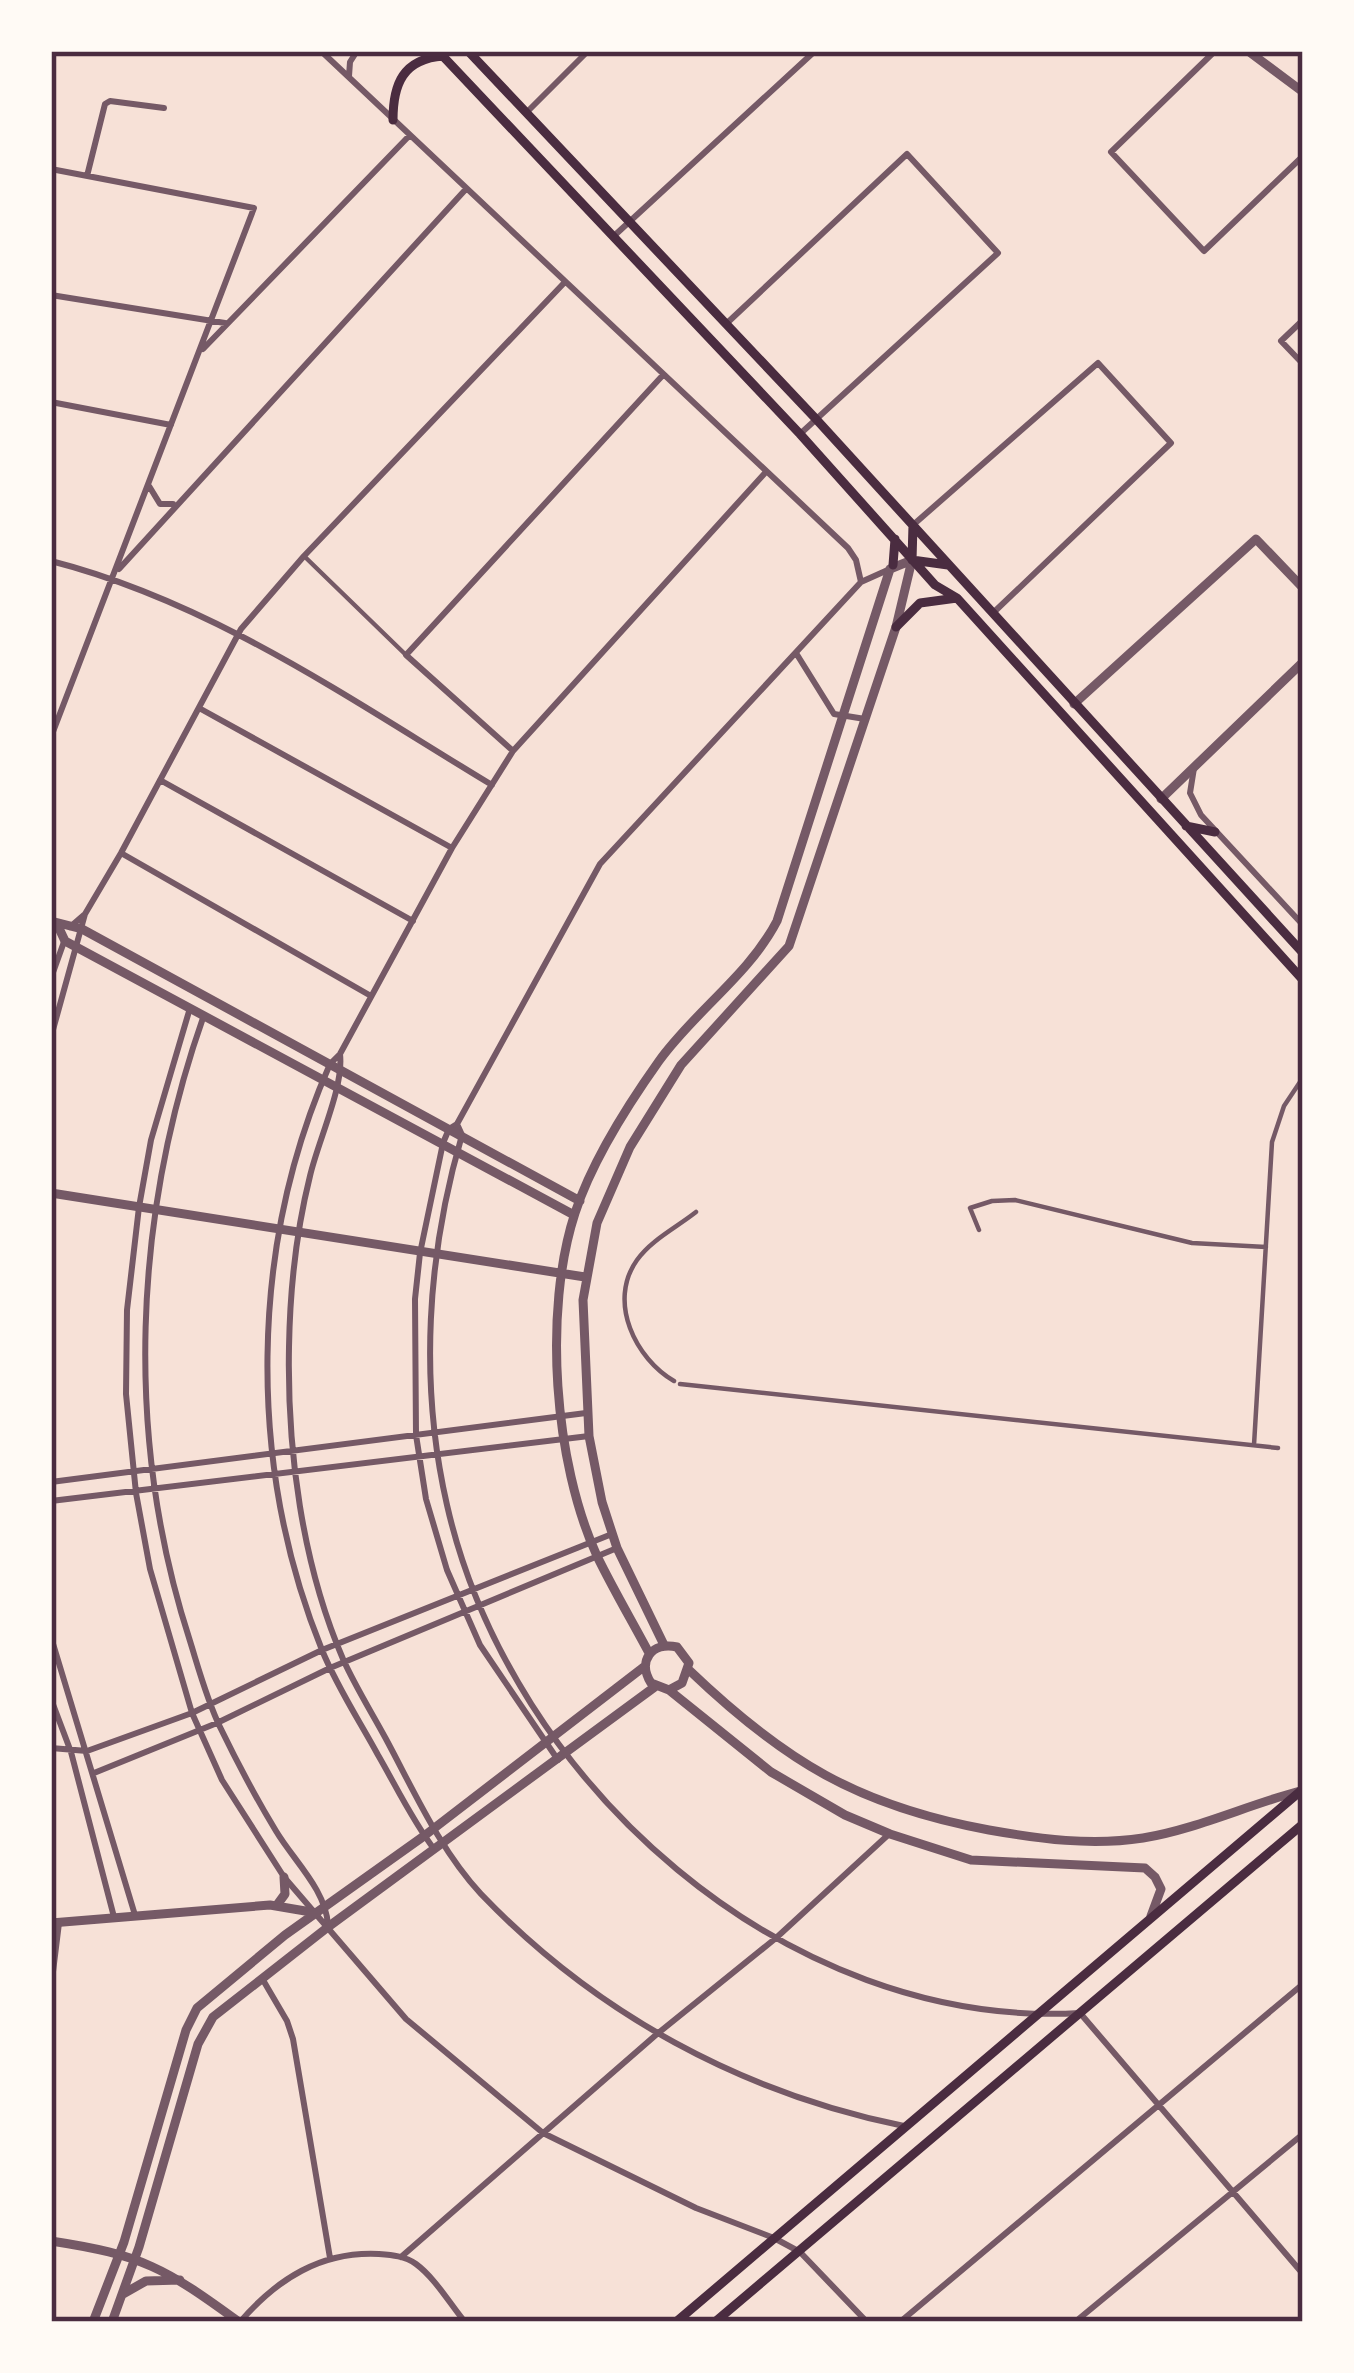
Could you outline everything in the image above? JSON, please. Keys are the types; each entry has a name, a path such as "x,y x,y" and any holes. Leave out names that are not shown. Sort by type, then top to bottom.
{"main road":[{"path":"468,51 816,419 1303,953"},
{"path":"393,120 394,93 403,73 441,53 800,434 935,585 957,598 1303,980"},
{"path":"912,560 913,525"},
{"path":"892,567 895,539"},
{"path":"912,560 950,565"},
{"path":"896,627 920,603 957,598"},
{"path":"1186,826 1215,832"},
{"path":"676,2322 1302,1790"},
{"path":"716,2322 1303,1824"}],"street":[{"path":"321,51 853,554 861,582"},
{"path":"350,80 350,62 357,51"},
{"path":"527,112 587,51"},
{"path":"614,236 815,51"},
{"path":"1214,51 1111,152 1204,251 1303,156"},
{"path":"1248,51 1303,92"},
{"path":"87,176 105,104 164,109"},
{"path":"198,354 409,136"},
{"path":"725,325 907,154 998,253 800,434"},
{"path":"51,169 254,208 52,732"},
{"path":"112,576 466,189"},
{"path":"51,978 65,941 121,853 239,633 304,556 564,283"},
{"path":"51,295 226,323"},
{"path":"1303,320 1281,341 1303,364"},
{"path":"913,525 1098,363 1171,442 993,613"},
{"path":"406,656 663,376"},
{"path":"51,402 171,424"},
{"path":"765,473 513,751 452,848 340,1054 330,1064 297,1156 280,1230 267,1369 273,1454 296,1572 322,1650 424,1836 569,1972 657,2034 777,2092 840,2113 905,2126"},
{"path":"148,483 160,504 175,503"},
{"path":"1074,704 1256,539 1303,588"},
{"path":"304,556 513,751"},
{"path":"51,560 112,576 239,633 492,785"},
{"path":"912,560 861,582 600,864 456,1129 443,1143 419,1253 414,1346 416,1436 435,1535 457,1596 494,1670 562,1757 668,1862 776,1938 822,1960 918,1994 1036,2015 1080,2013 1303,2274"},
{"path":"912,560 896,627 789,946 701,1039 662,1093 597,1222 585,1277 586,1413 612,1534 664,1645 682,1651 689,1670 735,1714 783,1752 865,1796 911,1814 1034,1839 1111,1841 1171,1832 1302,1790"},
{"path":"649,1653 597,1556 565,1439 559,1327 562,1273 574,1215 612,1138 662,1058 768,939 892,567"},
{"path":"796,652 834,714 866,719"},
{"path":"1161,800 1303,662"},
{"path":"199,707 452,848"},
{"path":"1194,768 1192,801 1303,925"},
{"path":"160,780 413,921"},
{"path":"121,853 371,997"},
{"path":"54,923 76,927 456,1129 580,1201"},
{"path":"54,923 65,941 574,1215"},
{"path":"51,1037 76,947 76,927"},
{"path":"190,1008 152,1140 139,1207 126,1355 133,1472 159,1606 198,1730 222,1780 284,1876 406,2019 543,2133 696,2208 800,2252 867,2322"},
{"path":"204,1016 172,1118 155,1210 145,1355 155,1490 177,1601 217,1723 274,1829 327,1904 328,1927"},
{"path":"340,1054 342,1070 317,1148 299,1233 288,1368 293,1451 314,1568 344,1662 434,1828 439,1846"},
{"path":"1254,1445 1272,1142 1284,1106 1300,1082"},
{"path":"456,1129 457,1151 437,1256 429,1351 437,1455 447,1507 473,1589 550,1741"},
{"path":"51,1193 585,1277"},
{"path":"979,1230 970,1208 1015,1200 1192,1243 1266,1247"},
{"path":"696,1212 650,1246 630,1273 626,1306 628,1329 646,1358 678,1380 1278,1448"},
{"path":"126,1355 145,1355"},
{"path":"267,1369 288,1368"},
{"path":"51,1482 586,1413"},
{"path":"51,1501 589,1436"},
{"path":"51,1748 88,1751 211,1706 322,1650 612,1534"},
{"path":"94,1772 617,1548"},
{"path":"159,1606 177,1601"},
{"path":"51,1637 135,1915"},
{"path":"664,1645 649,1653 645,1666 647,1678 656,1687 669,1690 771,1772 845,1815 970,1859 1145,1868 1161,1889 1148,1922"},
{"path":"93,2322 120,2253 197,2008 327,1904 424,1836 645,1666"},
{"path":"669,1690 682,1683 689,1670"},
{"path":"112,2322 206,2026 328,1927 656,1687"},
{"path":"51,1699 71,1752 114,1917"},
{"path":"71,1752 94,1772"},
{"path":"401,2257 657,2034 776,1938 911,1814"},
{"path":"1062,1865 1065,1841"},
{"path":"277,1905 285,1894 284,1876"},
{"path":"51,1988 55,1923 277,1905 317,1912"},
{"path":"263,1980 293,2039 330,2258"},
{"path":"900,2322 1303,1984"},
{"path":"1075,2322 1303,2134"},
{"path":"51,2241 136,2258 183,2280 240,2322 280,2283 330,2258 401,2257 423,2270 464,2322"},
{"path":"123,2294 146,2281 183,2280"}]}
